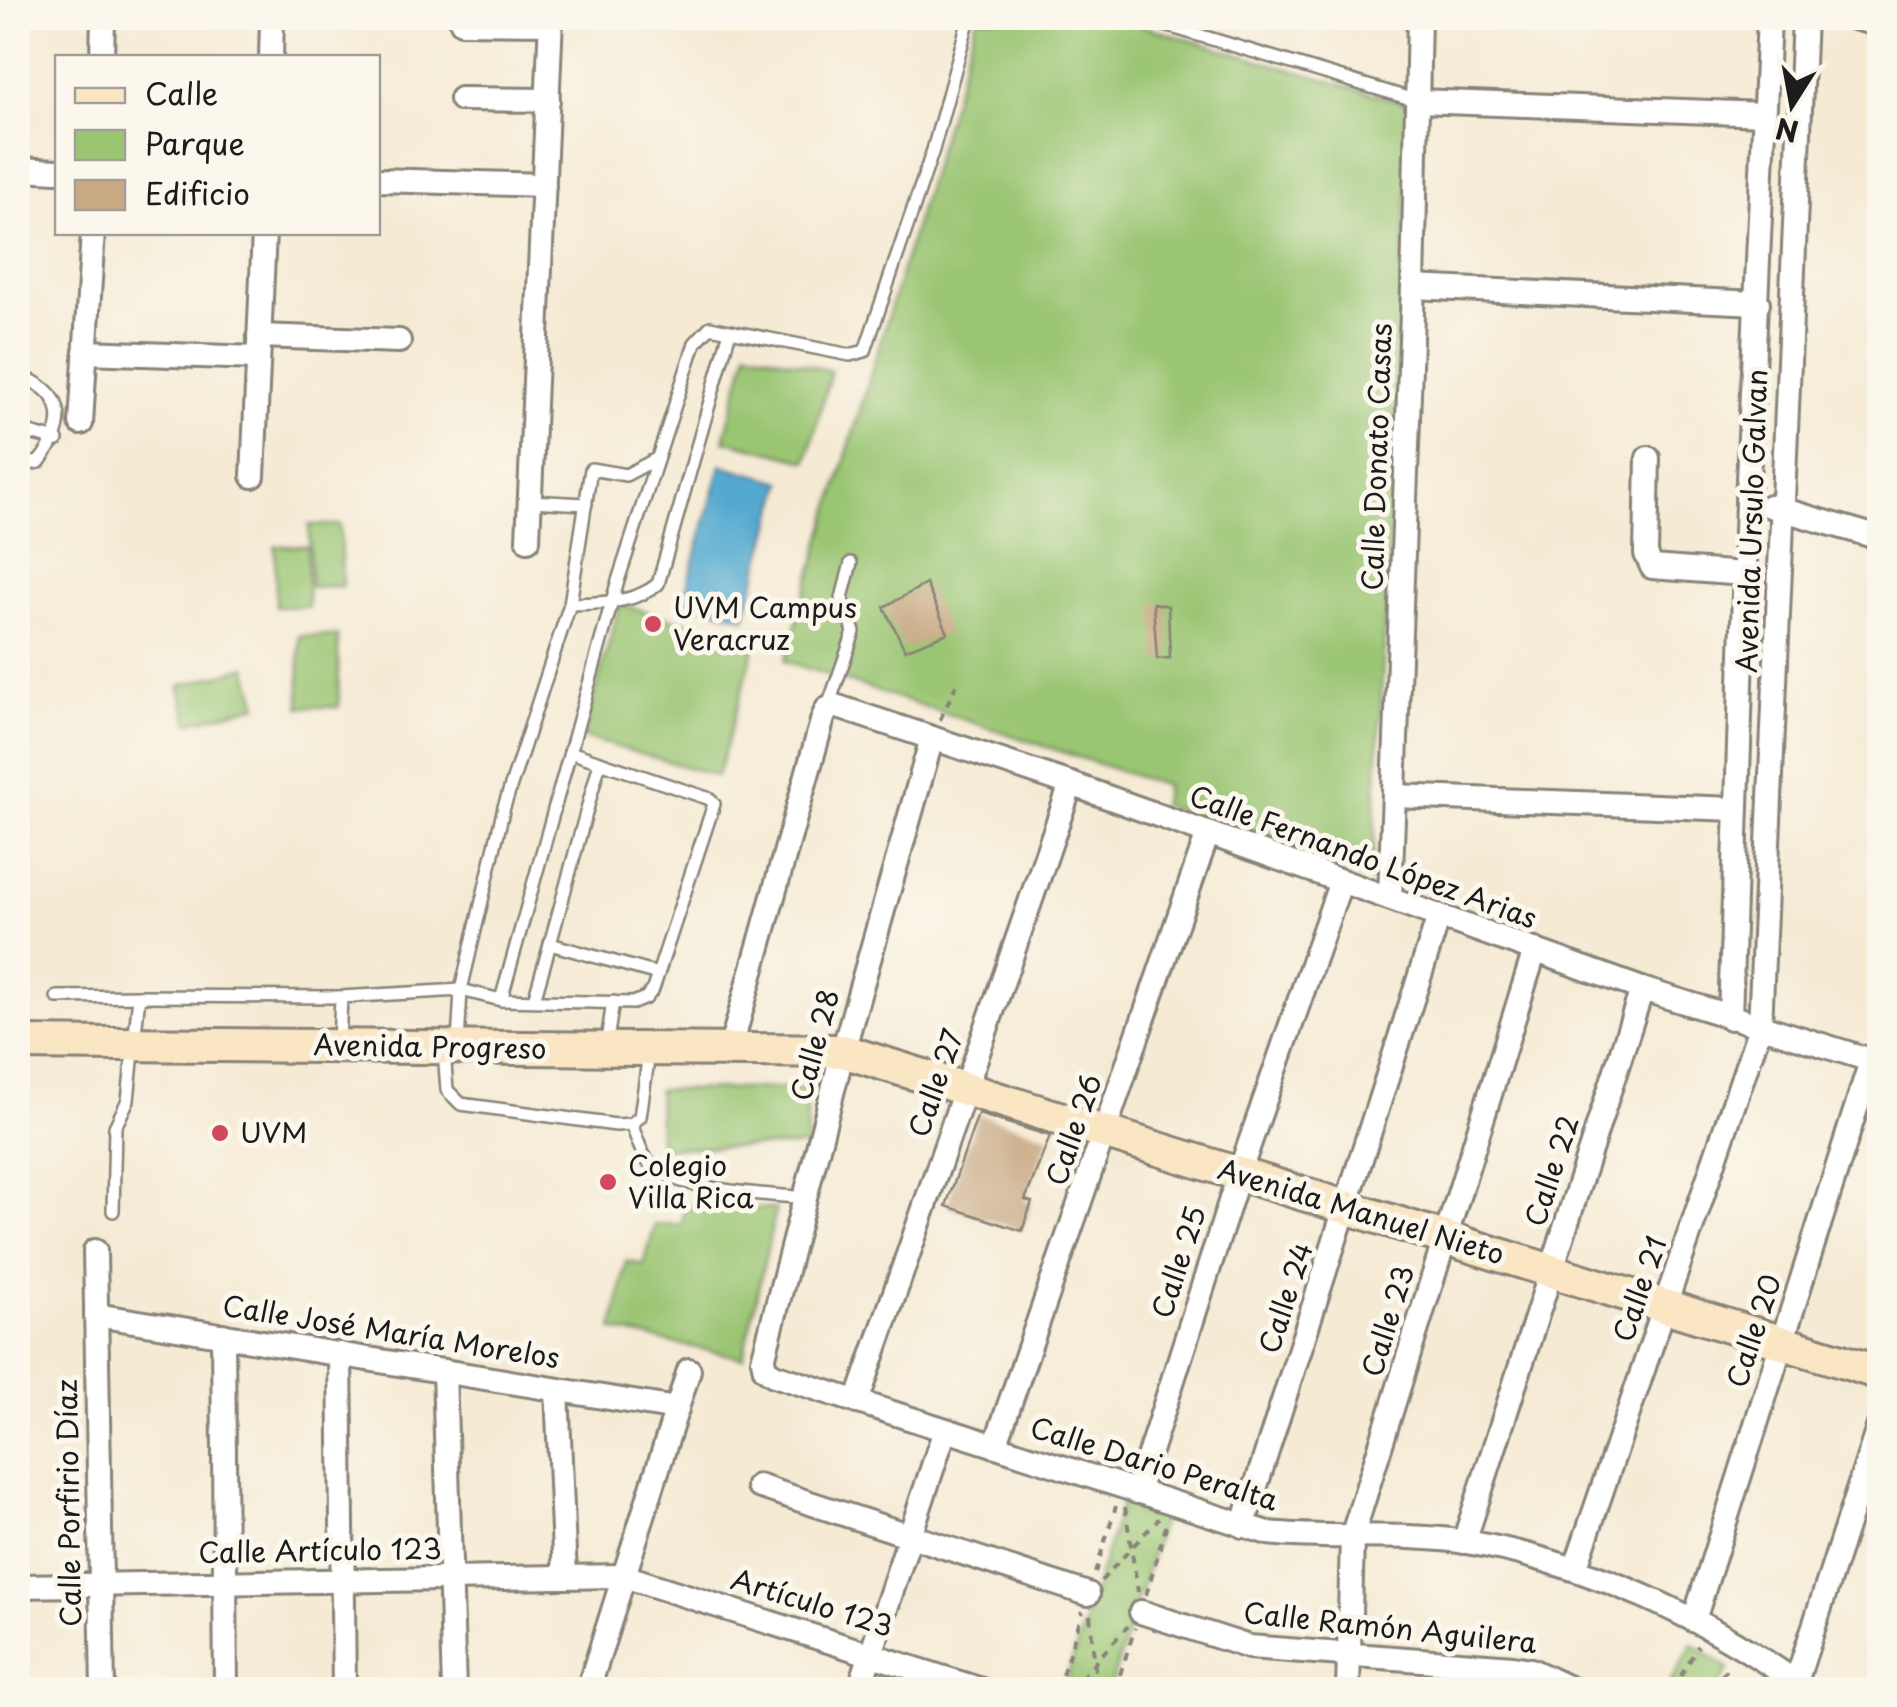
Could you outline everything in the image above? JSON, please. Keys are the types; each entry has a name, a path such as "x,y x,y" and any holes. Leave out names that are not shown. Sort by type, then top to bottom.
{"street":[{"path":"102,55 103,18"},
{"path":"271,55 272,18"},
{"name":"Calle Donato Casas","path":"1390,898 1414,287 1419,18"},
{"name":"Avenida Ursulo Galvan","path":"1730,1018 1744,574 1769,18"},
{"name":"Avenida Ursulo Galvan","path":"1760,1027 1804,18"},
{"path":"1854,18 1880,25"},
{"path":"462,22 551,20 528,540"},
{"path":"461,99 548,100"},
{"path":"1418,101 1764,114"},
{"path":"18,169 55,171"},
{"path":"380,180 544,185"},
{"path":"81,423 93,235"},
{"path":"253,476 264,235"},
{"path":"1414,287 1758,302"},
{"path":"85,359 258,356 399,341"},
{"path":"1648,458 1646,554 1652,567 1744,574"},
{"path":"1747,502 1880,538"},
{"name":"Calle Fernando López Arias","path":"827,709 836,706 1072,784 1642,989 1876,1062"},
{"path":"730,1050 827,709"},
{"name":"Calle 28","path":"765,1369 763,1360 843,1051 932,738"},
{"name":"Calle 27","path":"857,1402 1072,784"},
{"path":"1395,796 1736,809"},
{"name":"Calle 26","path":"996,1446 1208,833"},
{"name":"Calle 25","path":"1130,1490 1341,881"},
{"name":"Calle 24","path":"1243,1526 1440,916"},
{"name":"Calle 23","path":"1348,1690 1352,1538 1535,950"},
{"name":"Calle 22","path":"1464,1542 1642,989"},
{"name":"Calle 21","path":"1575,1569 1760,1027"},
{"name":"Avenida Progreso","path":"18,1044 843,1051"},
{"name":"Avenida Manuel Nieto","path":"843,1051 1880,1374"},
{"name":"Calle 20","path":"1701,1625 1782,1343 1876,1062"},
{"name":"Calle Porfirio Díaz","path":"95,1251 102,1690"},
{"name":"Calle José María Morelos","path":"96,1315 677,1409"},
{"path":"223,1335 226,1690"},
{"path":"340,1354 344,1690"},
{"name":"Calle Dario Peralta","path":"765,1369 774,1376 1243,1526 1312,1538 1464,1542 1575,1569 1701,1625 1801,1686"},
{"path":"588,1690 689,1370"},
{"path":"444,1372 454,1690"},
{"path":"557,1390 565,1577"},
{"path":"1801,1686 1880,1422"},
{"path":"859,1690 945,1430"},
{"path":"758,1486 1088,1594"},
{"name":"Calle Artículo 123","path":"18,1586 624,1576"},
{"name":"Artículo 123","path":"624,1576 982,1690"},
{"name":"Calle Ramón Aguilera","path":"1141,1612 1249,1647 1531,1670 1573,1690"}],"lane":[{"path":"501,1000 612,602 695,343 701,332 710,327 850,355 859,354 868,346 933,150 969,18"},
{"path":"1142,18 1418,101"},
{"path":"570,604 612,602 641,595 658,584 730,330"},
{"path":"18,375 50,391 60,417 56,440 39,462 18,466"},
{"path":"18,430 56,440"},
{"path":"649,1049 644,1100 640,1116 631,1124 616,1126 461,1104 447,1090 461,990 504,807 570,604 592,469 626,474 656,459"},
{"path":"530,500 586,504"},
{"path":"827,709 854,632 842,598 851,563"},
{"path":"57,997 341,997 461,990 501,1000 633,1002 646,998 658,974 714,804 710,799 570,752"},
{"path":"534,1000 600,762"},
{"path":"550,944 658,974"},
{"path":"113,1211 115,1127 128,1100 138,996"},
{"path":"339,1046 341,997"},
{"path":"606,1049 613,1002"},
{"path":"631,1124 648,1163 666,1178 805,1198"}],"path":[{"path":"932,738 956,685"},
{"path":"1070,1690 1141,1612 1131,1548 1130,1490"},
{"path":"1097,1690 1088,1594 1172,1504"},
{"path":"1673,1690 1701,1625"},
{"path":"1713,1690 1738,1648"}],"green space":[{"path":"977,18 1116,18 1411,105 1372,881 1161,805 1166,786 785,661"},
{"path":"748,350 831,371 807,461 724,440"},
{"path":"309,525 340,525 342,586 311,587"},
{"path":"275,546 307,546 308,607 276,607"},
{"path":"620,604 756,643 717,776 582,737"},
{"path":"299,636 338,636 339,707 300,707"},
{"path":"247,667 258,705 189,723 179,686"},
{"path":"807,1088 807,1146 659,1148 658,1090"},
{"path":"685,1205 776,1209 743,1358 613,1330 626,1261 644,1265 655,1225 682,1224"},
{"path":"1124,1495 1166,1508 1110,1689 1063,1690"},
{"path":"1693,1644 1729,1669 1716,1689 1666,1689"}],"water":[{"path":"721,465 783,482 745,618 683,600"}],"building":[{"path":"926,584 948,633 905,650 884,607"},
{"path":"1153,603 1168,606 1170,658 1157,659"},
{"path":"978,1114 1050,1136 1025,1200 1032,1202 1022,1231 946,1206"}],"place":[{"name":"UVM Campus Veracruz","path":"653,624"},
{"name":"UVM","path":"220,1133"},
{"name":"Colegio Villa Rica","path":"608,1182"}]}
